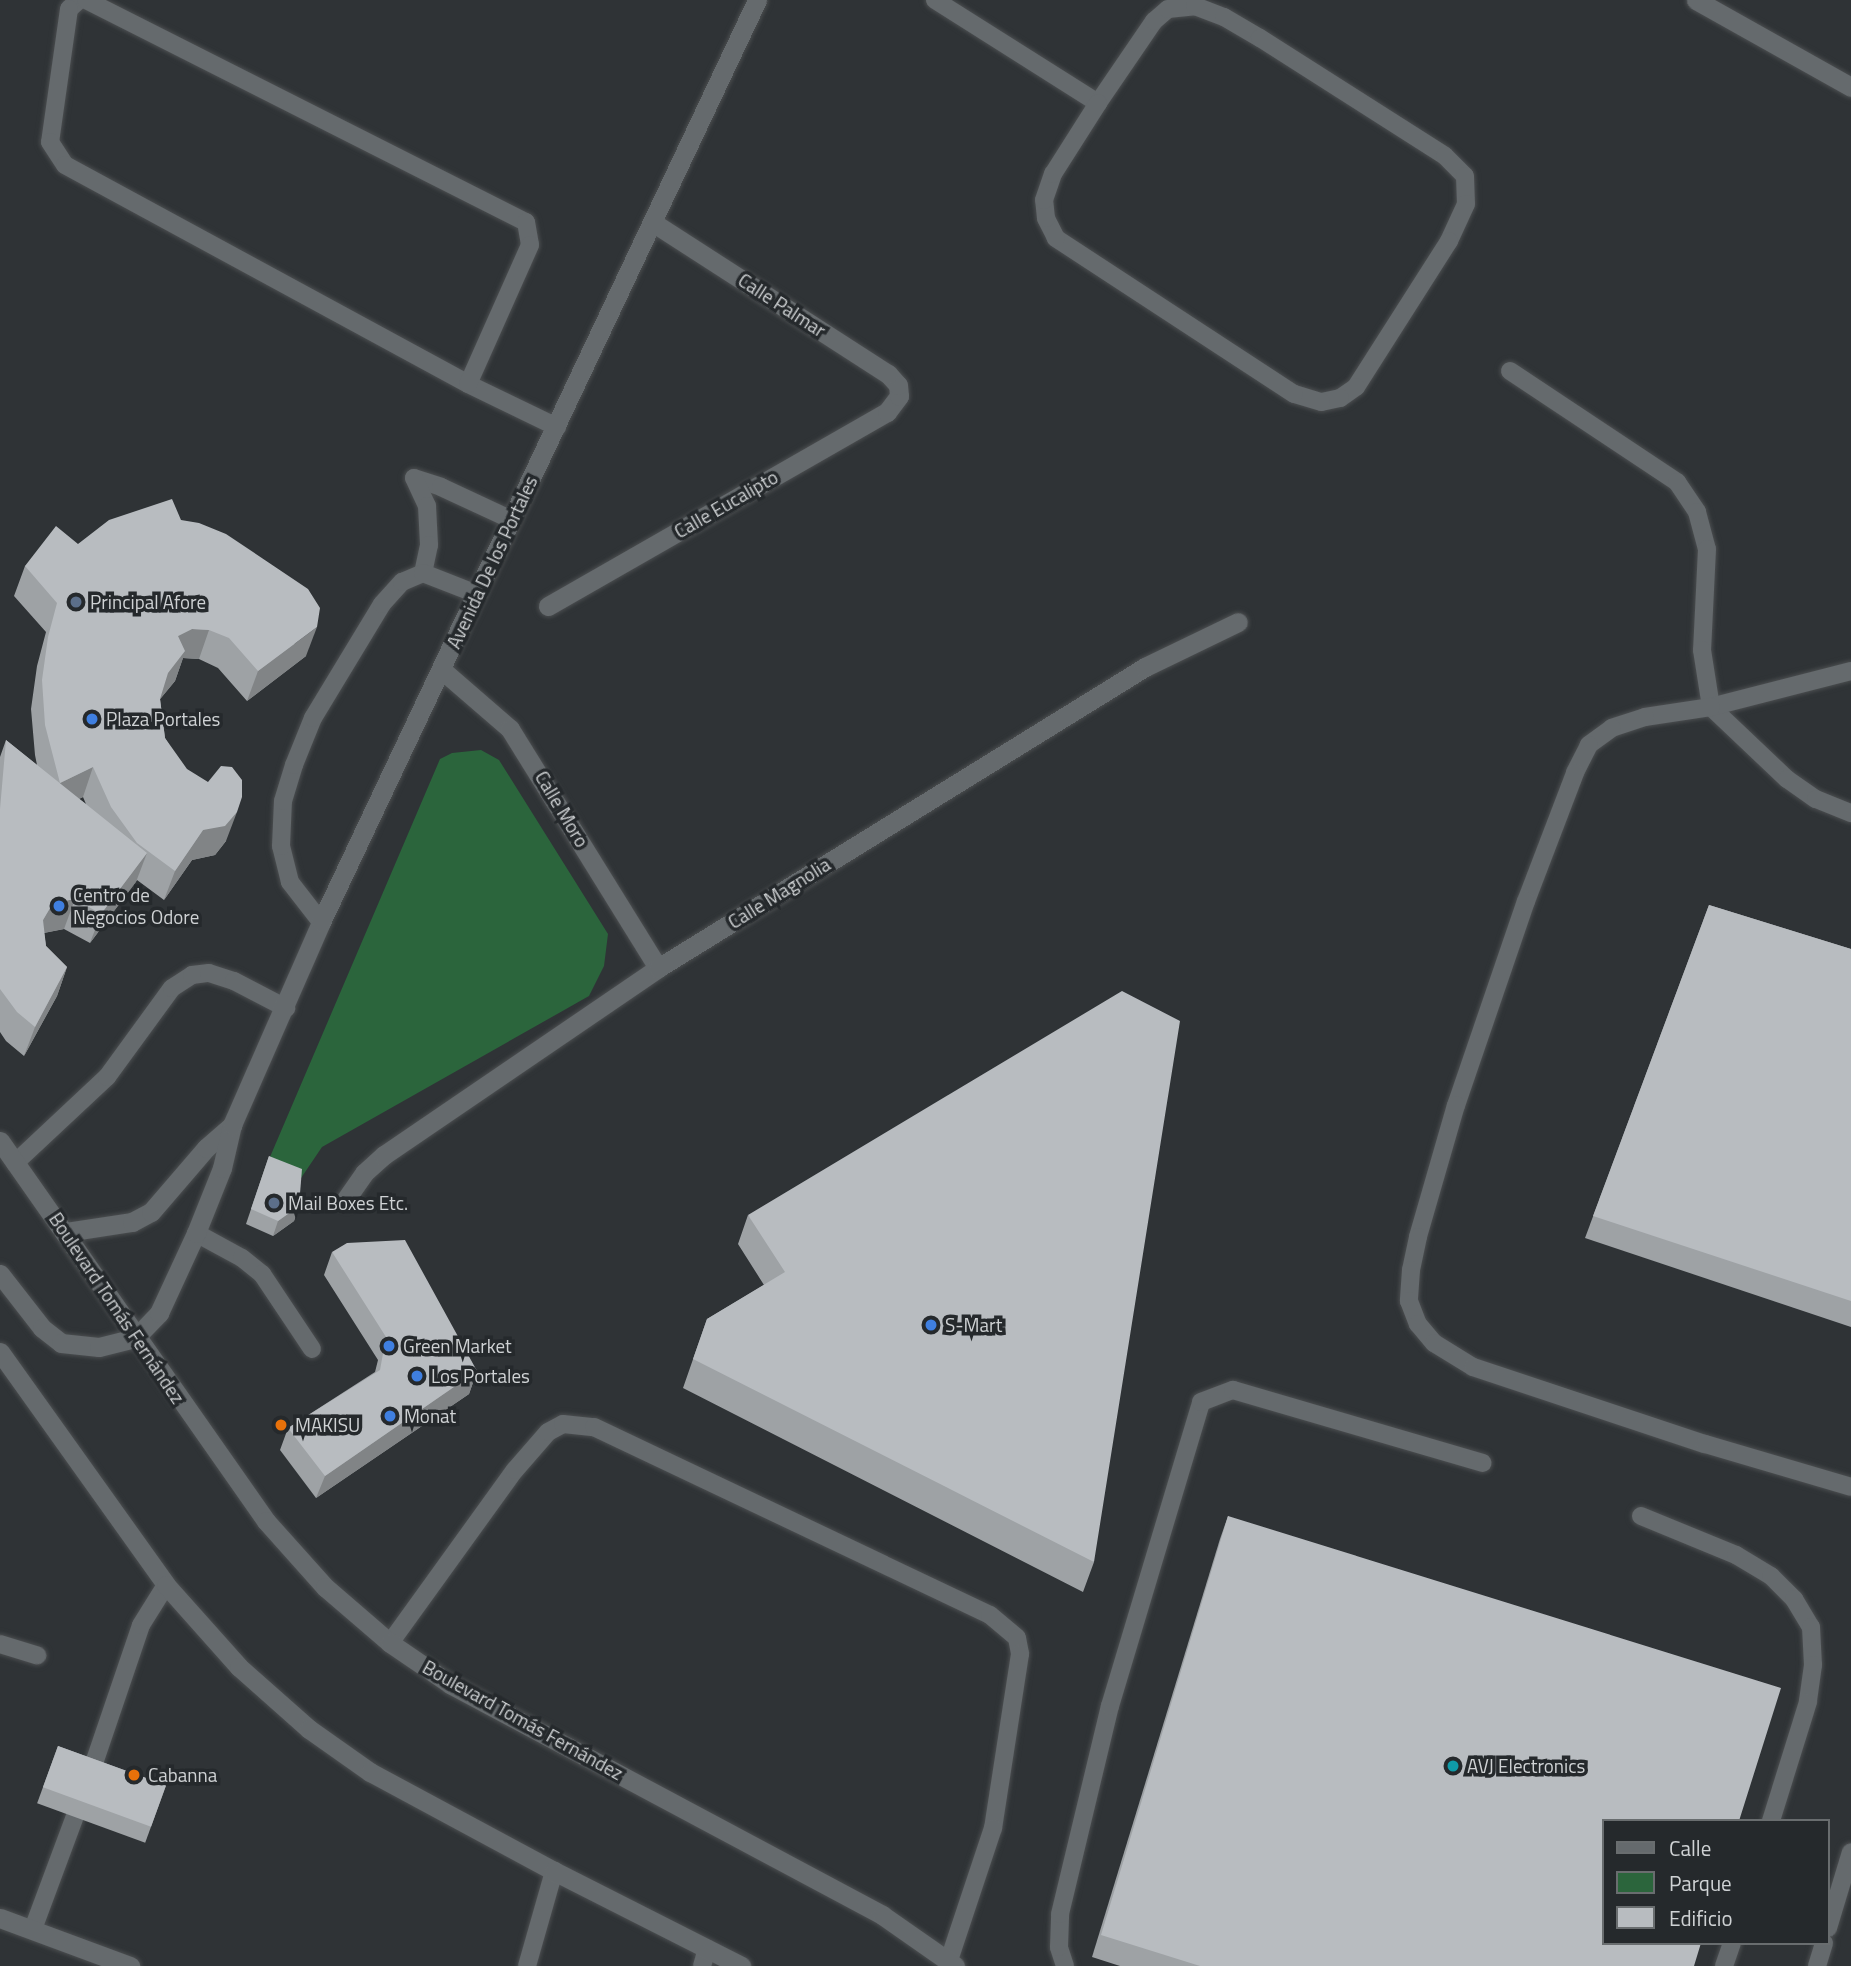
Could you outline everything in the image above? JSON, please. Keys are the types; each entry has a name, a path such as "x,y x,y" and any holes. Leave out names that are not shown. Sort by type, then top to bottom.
{"street":[{"name":"Avenida De los Portales","path":"135,1338 159,1313 222,1168 232,1125 286,1008 321,922 654,223 757,0"},
{"path":"1696,0 1851,86"},
{"name":"Calle Palmar","path":"654,223 888,374 898,385 899,396"},
{"name":"Calle Eucalipto","path":"548,606 887,412 899,396"},
{"name":"Calle Magnolia","path":"346,1199 363,1173 384,1156 659,968 1145,667 1238,622"},
{"name":"Calle Moro","path":"442,670 510,729 659,968"},
{"name":"Avenida De los Portales","path":"66,1232 132,1222 152,1212 188,1167 232,1125"},
{"name":"Boulevard Tomás Fernández","path":"0,1141 66,1232 135,1338 266,1521 324,1587 390,1643 450,1684 882,1915 952,1963"},
{"path":"0,1274 42,1328 61,1343 99,1347 135,1338"},
{"path":"0,1352 166,1585 239,1667 309,1730 370,1772 554,1871 705,1957 741,1966"},
{"path":"0,1917 130,1966"}],"lane":[{"path":"79,0 69,9 50,142 65,165 468,384 557,426"},
{"path":"86,0 526,222 530,245 468,384"},
{"path":"935,0 1098,103"},
{"path":"1195,6 1224,17 1307,68 1445,156 1465,176 1466,204 1449,241 1356,387 1340,398 1321,402 1294,394 1056,238 1046,218 1044,200 1053,174 1098,103 1154,21 1168,9 1195,6"},
{"path":"1510,371 1678,482 1697,512 1707,549 1702,650 1711,707 1787,779 1816,799 1851,813"},
{"path":"422,573 429,545 427,506 414,478 442,487 512,520"},
{"path":"321,922 290,883 281,846 283,801 293,765 313,719 382,604 402,582 422,573 477,594"},
{"path":"1851,671 1711,707 1645,717 1612,728 1589,745 1575,773 1526,901 1456,1105 1410,1270 1409,1301 1418,1324 1434,1343 1474,1367 1705,1444 1851,1487"},
{"path":"15,1163 107,1077 172,988 191,975 209,973 234,981 286,1008"},
{"path":"196,1233 242,1258 262,1274 312,1349"},
{"path":"1065,1966 1059,1947 1059,1925 1066,1888 1110,1706 1201,1402 1233,1390 1483,1463"},
{"path":"390,1643 515,1470 548,1432 563,1424 594,1427 990,1615 1017,1638 1020,1654 993,1828 952,1963"},
{"path":"1641,1516 1736,1555 1771,1576 1794,1599 1811,1627 1814,1665 1808,1702 1772,1819"},
{"path":"90,1775 141,1625 166,1585"},
{"path":"0,1644 37,1655"},
{"path":"33,1929 75,1816"},
{"path":"1830,1921 1851,1852"},
{"path":"527,1966 554,1871"},
{"path":"1724,1966 1731,1945"},
{"path":"1817,1966 1823,1945"}],"green space":[{"path":"481,750 499,760 608,934 604,966 589,996 322,1147 297,1184 264,1171 440,759 452,753"}],"building":[{"name":"Plaza Portales","path":"172,499 181,520 199,523 226,534 308,589 320,608 317,627 258,671 229,638 209,630 192,629 178,636 185,651 168,673 160,699 165,738 187,769 208,782 221,766 232,767 242,780 242,797 237,812 225,826 203,830 175,871 137,843 111,807 93,767 60,783 45,725 42,680 48,637 57,603 25,566 56,526 78,544 109,520"},
{"name":"Centro de Negocios Odore","path":"6,740 147,853 101,914 75,899 53,903 43,920 46,946 67,967 35,1027 17,1012 0,989 0,809"},
{"path":"1709,905 1851,949 1851,1301 1593,1216"},
{"name":"S-Mart","path":"1122,991 1180,1021 1094,1562 693,1359 707,1319 785,1272 748,1215"},
{"name":"Mail Boxes Etc.","path":"269,1156 302,1169 299,1206 278,1221 251,1209"},
{"name":"Los Portales","path":"405,1240 477,1371 325,1476 288,1428 380,1370 386,1337 332,1252 347,1243"},
{"name":"AVJ Electronics","path":"1228,1516 1781,1688 1740,1819 1602,1819 1602,1945 1700,1945 1694,1966 1200,1966 1101,1935"},
{"path":"58,1746 166,1785 151,1827 43,1787"}],"place":[{"name":"Principal Afore","path":"76,602"},
{"name":"Plaza Portales","path":"92,719"},
{"name":"Centro de Negocios Odore","path":"59,906"},
{"name":"Mail Boxes Etc.","path":"274,1203"},
{"name":"S-Mart","path":"931,1325"},
{"name":"Green Market","path":"389,1346"},
{"name":"Los Portales","path":"417,1376"},
{"name":"Monat","path":"390,1416"},
{"name":"MAKISU","path":"281,1425"},
{"name":"AVJ Electronics","path":"1453,1766"},
{"name":"Cabanna","path":"134,1775"}]}
